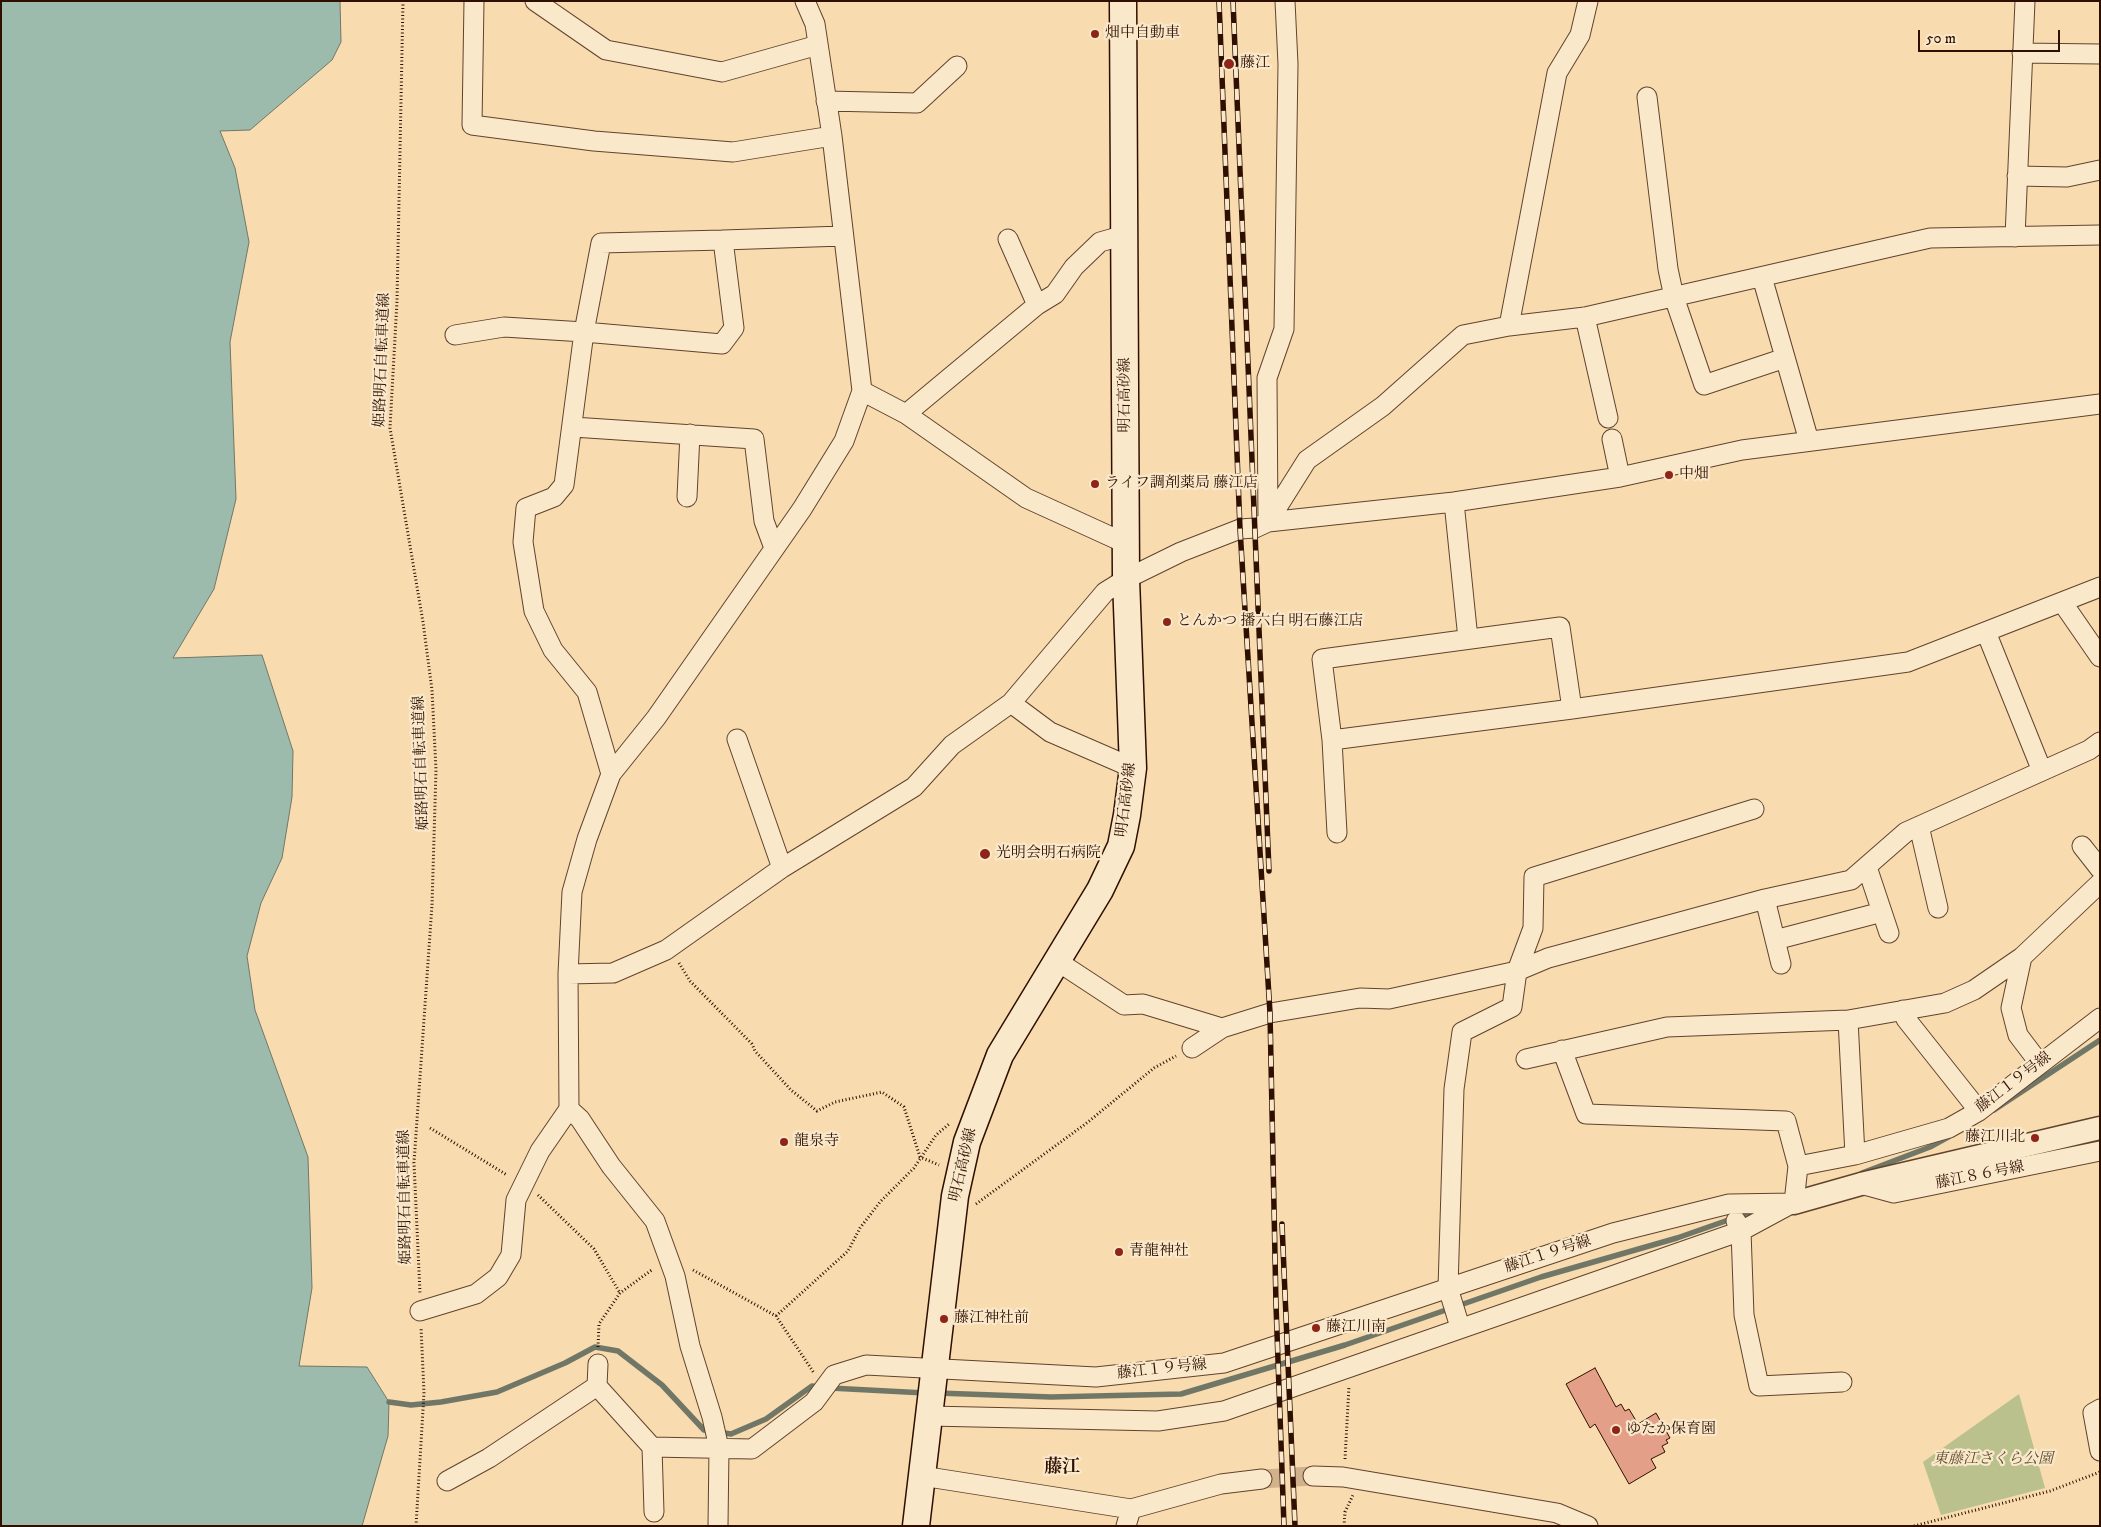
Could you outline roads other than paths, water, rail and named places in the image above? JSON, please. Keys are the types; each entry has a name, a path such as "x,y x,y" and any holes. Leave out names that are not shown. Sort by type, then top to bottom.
{"main road":[{"name":"明石高砂線","path":"916,1526 952,1222 967,1142 1000,1055 1100,890 1121,846 1133,768 1126,578 1123,1"}],"street":[{"path":"474,1 472,125 594,141 733,152 832,136"},
{"path":"535,1 606,50 722,72 818,45"},
{"path":"420,1311 476,1294 498,1278 511,1255 516,1200 540,1151 569,1109 568,974 572,892 587,839 611,774 656,718 802,509 844,441 862,391 832,136 815,24 805,1"},
{"path":"1268,522 1267,378 1284,329 1288,64 1285,1"},
{"path":"1509,326 1557,73 1580,35 1588,1"},
{"path":"2015,237 2025,1"},
{"path":"2022,53 2100,54"},
{"path":"826,101 917,103 957,66"},
{"path":"1647,97 1668,269 1674,297 1704,385 1785,358"},
{"path":"2017,176 2067,177 2100,170"},
{"path":"906,414 1037,305 1055,294 1074,267 1100,242 1125,235"},
{"path":"1268,522 1307,460 1383,406 1463,335 1509,326 1585,317 1930,238 2100,235"},
{"path":"611,774 587,692 553,650 534,611 523,542 526,508 554,498 564,485 584,332 600,243 844,236"},
{"path":"1008,239 1037,305"},
{"path":"455,335 504,327 722,344 734,328 723,240"},
{"path":"1762,277 1809,441"},
{"path":"1585,317 1608,418"},
{"path":"862,391 906,414 1026,498 1127,544"},
{"path":"568,974 613,973 670,948 782,868 914,787 952,745 1011,703 1105,592 1126,578 1181,552 1240,529 1254,528 1268,522 1454,502 1620,477 1742,450 2100,404"},
{"path":"573,427 754,438 764,521 774,548"},
{"path":"687,497 690,434"},
{"path":"1612,439 1620,477"},
{"path":"1454,502 1468,639"},
{"path":"1332,740 1908,662 2100,587"},
{"path":"2062,602 2100,657"},
{"path":"1337,832 1332,740 1322,659 1560,627 1572,709"},
{"path":"1986,632 2042,771"},
{"path":"1011,703 1050,732 1133,768"},
{"path":"737,739 782,868"},
{"path":"1192,1048 1222,1028 1270,1013 1360,998 1389,999 1517,971 1548,958 1765,899 1851,880 1906,832 2089,750 2100,742"},
{"path":"1460,1327 1448,1288 1454,1089 1462,1032 1512,1007 1517,971 1533,928 1534,877 1754,809"},
{"path":"1919,826 1938,908"},
{"path":"2082,846 2100,870"},
{"path":"1867,868 1889,933"},
{"path":"1526,1058 1667,1026 1848,1020 1952,1000 1974,990 2022,956 2100,883"},
{"path":"1765,899 1781,964"},
{"path":"1775,940 1882,912"},
{"path":"2022,956 2011,1008 2018,1034 2040,1064"},
{"path":"1057,961 1124,1005 1143,1004 1222,1028"},
{"path":"1903,1010 1906,1019 1980,1111"},
{"name":"藤江１９号線","path":"1798,1166 1855,1155 1950,1128 1980,1111 2100,1018"},
{"path":"1848,1020 1855,1155"},
{"path":"1562,1050 1586,1114 1786,1122 1798,1166 1794,1203"},
{"path":"569,1109 580,1119 611,1166 655,1221 675,1276 690,1346 712,1417 719,1448 718,1526"},
{"path":"652,1447 752,1449 814,1402 834,1375 866,1365 932,1392 1158,1421 1224,1411 1741,1230 1794,1203 1861,1184 2100,1128"},
{"name":"藤江８６号線","path":"1861,1184 1894,1193 2100,1150"},
{"name":"藤江１９号線","path":"932,1392 1224,1363 1613,1233 1729,1204 1794,1203"},
{"path":"1729,1204 1741,1230 1744,1315 1759,1386 1842,1382"},
{"path":"598,1364 597,1386 652,1447 654,1512"},
{"path":"447,1481 489,1458 597,1386"},
{"path":"2100,1409 2093,1413 2100,1451"},
{"path":"922,1476 1129,1517 1221,1484 1262,1479"},
{"path":"1313,1476 1350,1478 1557,1513 1588,1526"}],"waterway":[{"path":"1994,1110 2100,1040"},
{"path":"1862,1173 1930,1147 1950,1136"},
{"path":"937,1393 1051,1397 1181,1394 1345,1345 1541,1277 1677,1238 1754,1211"},
{"path":"389,1402 411,1405 441,1402 497,1392 565,1363 595,1347 618,1351 662,1385 704,1430 731,1434 766,1419 812,1386 820,1387"},
{"path":"830,1388 925,1393"}],"tunnel":[{"path":"1262,1479 1313,1476"}],"railway":[{"path":"1219,1 1240,529 1270,1013 1276,1305 1284,1526"},
{"path":"1233,1 1269,871"},
{"path":"1282,1224 1295,1526"}],"place":[{"name":"畑中自動車","path":"1095,34"},
{"name":"藤江","path":"1229,64"},
{"name":"中畑","path":"1669,475"},
{"name":"ライフ調剤薬局 藤江店","path":"1095,484"},
{"name":"とんかつ 播六白 明石藤江店","path":"1167,622"},
{"name":"光明会明石病院","path":"985,854"},
{"name":"藤江川北","path":"2035,1138"},
{"name":"龍泉寺","path":"784,1142"},
{"name":"青龍神社","path":"1119,1252"},
{"name":"藤江神社前","path":"944,1319"},
{"name":"藤江川南","path":"1316,1328"},
{"name":"ゆたか保育園","path":"1616,1430"}],"district":[{"name":"藤江","path":"1062,1468"}],"park label":[{"name":"東藤江さくら公園","path":"1993,1460"}]}
